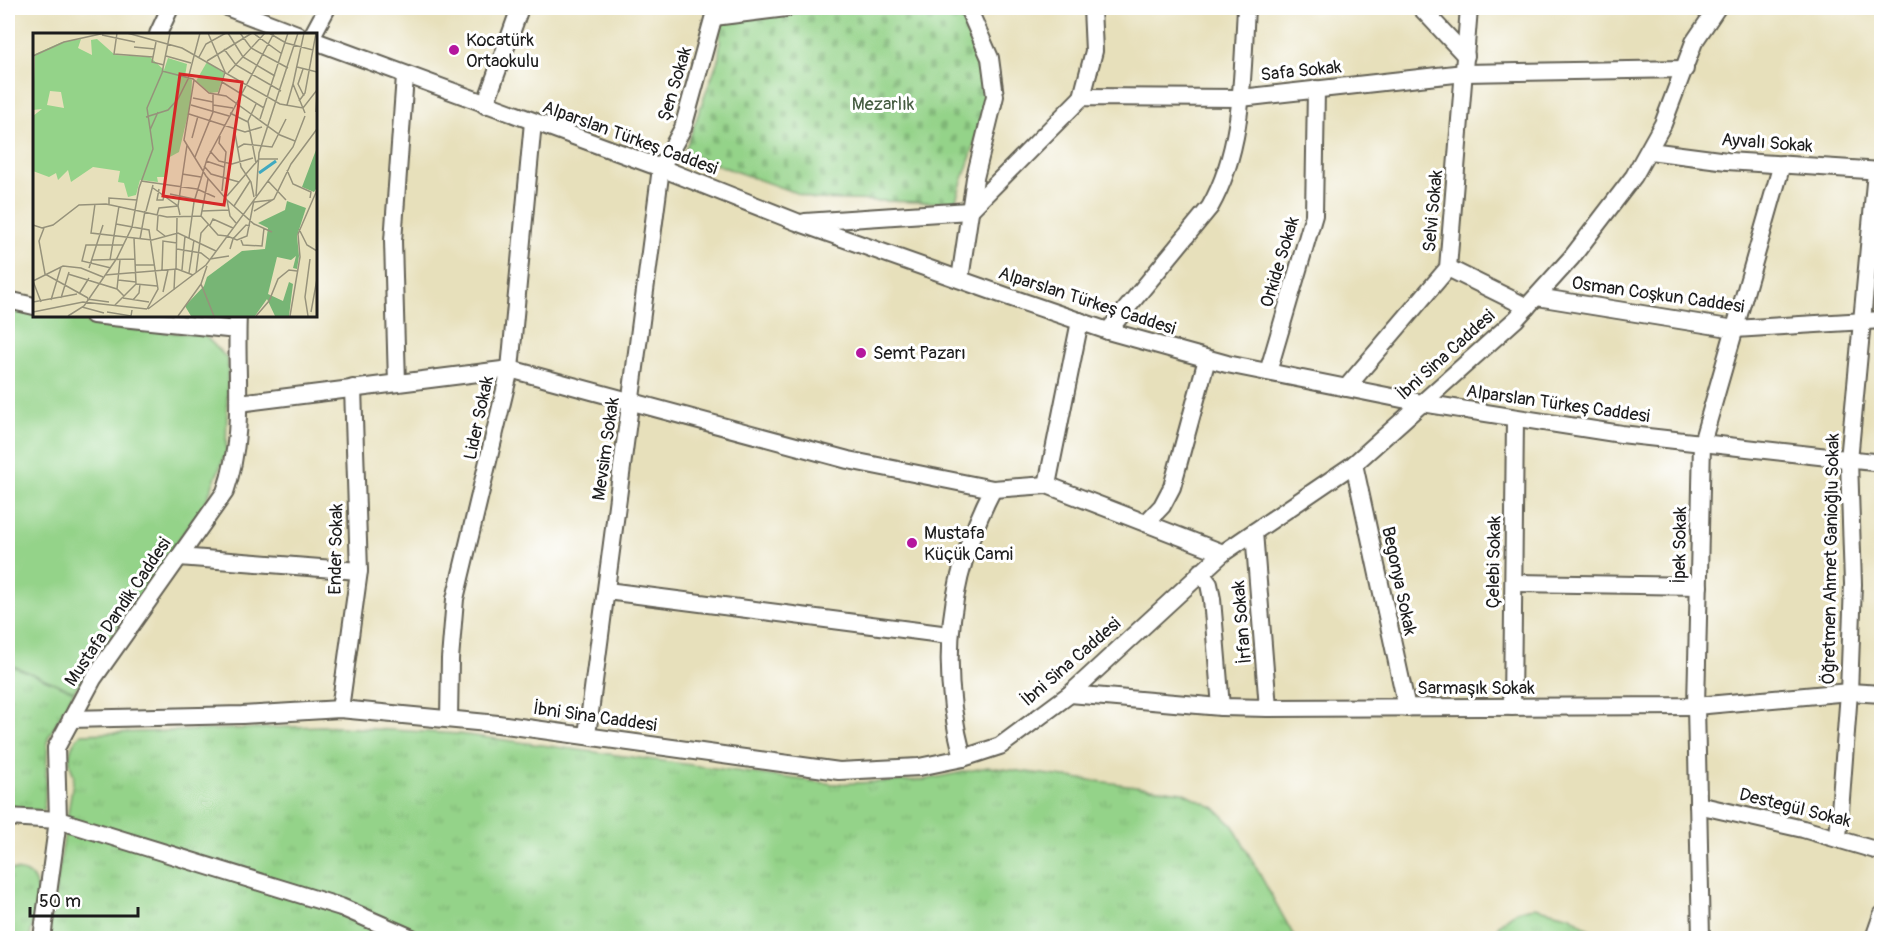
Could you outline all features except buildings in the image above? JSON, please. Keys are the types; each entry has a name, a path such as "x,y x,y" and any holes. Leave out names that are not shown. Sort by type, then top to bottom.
{"street":[{"path":"158,33 170,8"},
{"path":"229,8 294,33"},
{"path":"314,33 327,8"},
{"path":"485,105 520,8"},
{"path":"715,12 786,8"},
{"path":"960,279 969,211 995,90 990,58 968,8"},
{"path":"797,222 969,211 1082,97 1094,51 1092,8"},
{"path":"1108,331 1210,207 1220,189 1233,153 1241,98 1246,8"},
{"path":"1420,8 1465,64"},
{"name":"Selvi Sokak","path":"1346,388 1448,268 1469,8"},
{"name":"İbni Sina Caddesi","path":"71,719 242,716 340,709 587,735 839,771 896,770 963,758 1000,746 1070,694 1223,553 1354,464 1485,348 1532,302 1594,231 1650,151 1664,124 1694,42 1717,8"},
{"name":"Şen Sokak","path":"661,168 683,129 715,12"},
{"name":"Alparslan Türkeş Caddesi","path":"316,41 405,76 661,168 797,222 1108,331 1207,359 1422,403 1515,418 1702,443 1881,463"},
{"name":"Safa Sokak","path":"1082,97 1241,98 1316,89 1465,64 1685,69"},
{"path":"397,383 393,241 405,76"},
{"name":"Orkide Sokak","path":"1268,372 1314,215 1316,89"},
{"name":"Lider Sokak","path":"449,720 450,659 455,599 510,369 533,122"},
{"name":"Ayvalı Sokak","path":"1650,151 1879,172"},
{"name":"İpek Sokak","path":"1701,939 1696,706 1702,443 1782,164"},
{"name":"Mevsim Sokak","path":"587,735 633,400 661,168"},
{"name":"Öğretmen Ahmet Ganioğlu Sokak","path":"1838,838 1849,692 1852,584 1849,460 1879,172"},
{"name":"Osman Coşkun Caddesi","path":"1448,268 1532,302 1734,328 1881,320"},
{"path":"8,300 33,306"},
{"path":"111,316 237,323"},
{"path":"1047,485 1080,321"},
{"name":"Mustafa Dandik Caddesi","path":"42,939 58,820 56,748 93,679 225,492 237,449 239,403 237,323"},
{"path":"1146,523 1162,506 1172,488 1207,359"},
{"path":"239,403 510,369 633,400 849,460 993,489 1047,485 1223,553"},
{"name":"Ender Sokak","path":"340,709 359,571 354,388"},
{"name":"Çelebi Sokak","path":"1512,707 1515,418"},
{"name":"Begonya Sokak","path":"1354,464 1407,708"},
{"path":"963,758 951,707 949,635 952,604 963,556 993,489"},
{"name":"İrfan Sokak","path":"1254,532 1268,708"},
{"path":"179,557 359,571"},
{"path":"1200,572 1209,584 1212,599 1221,707"},
{"path":"1514,583 1699,586"},
{"path":"607,591 949,635"},
{"name":"Sarmaşık Sokak","path":"1070,694 1221,707 1407,708 1696,706 1849,692 1881,694"},
{"name":"Destegül Sokak","path":"1698,805 1838,838 1881,852"},
{"path":"8,817 58,820 341,907 412,939"}],"green space":[{"name":"Mezarlık","path":"832,8 958,8 981,56 986,79 983,114 955,203 813,199 684,153 719,57 721,22"},
{"path":"8,307 33,312 33,316 54,316 119,328 204,335 228,359 226,453 206,501 74,691 8,664"},
{"path":"8,664 74,691 48,738 44,811 8,808"},
{"path":"322,726 459,734 833,784 924,780 988,767 1182,792 1215,808 1233,826 1295,938 48,938 74,775 70,764 70,753 81,734"},
{"path":"8,869 27,873 36,885 36,903 30,938 8,938"},
{"path":"1534,907 1571,916 1600,938 1498,938 1498,926 1506,919 1518,911"}],"place":[{"name":"Kocatürk Ortaokulu","path":"454,50"},
{"name":"Semt Pazarı","path":"861,353"},
{"name":"Mustafa Küçük Cami","path":"912,543"}]}
